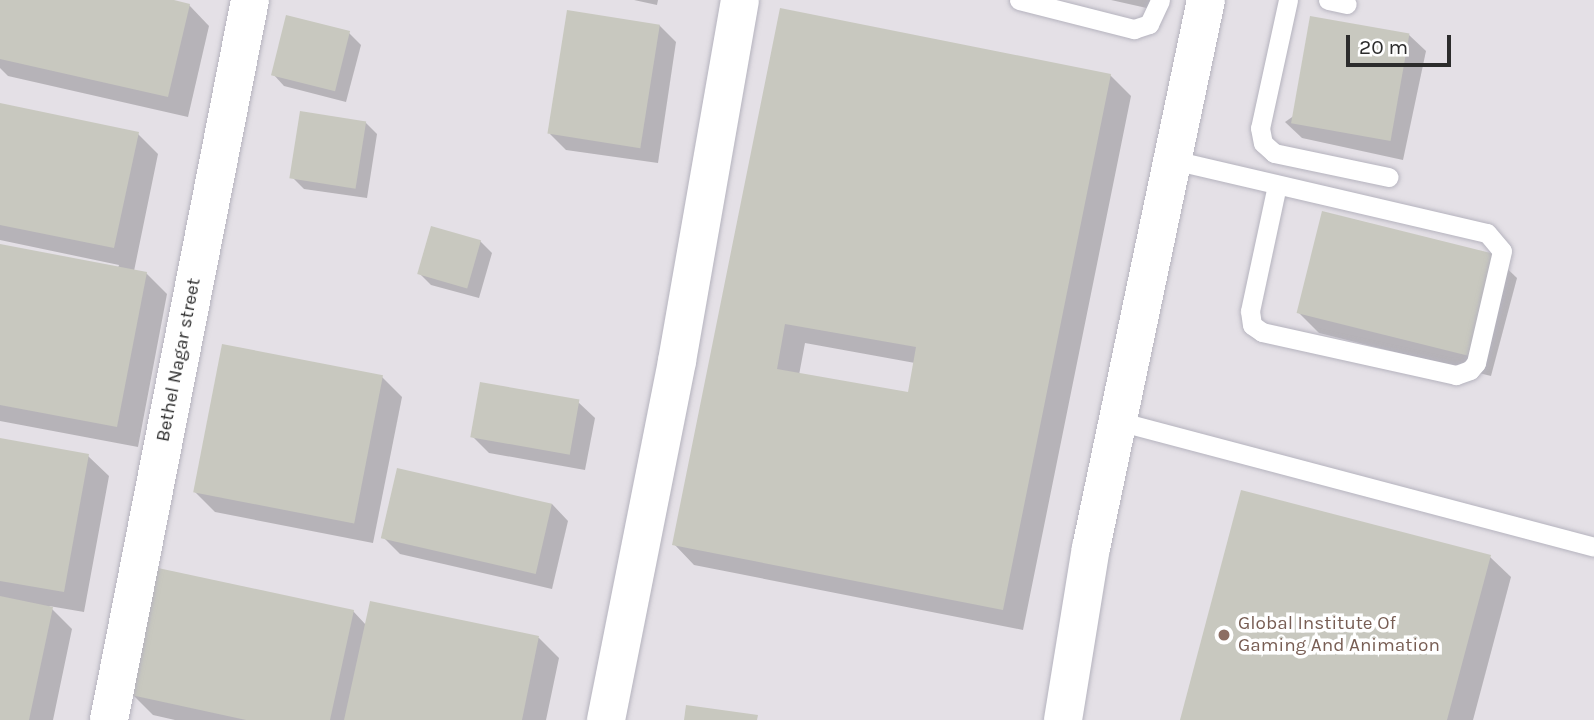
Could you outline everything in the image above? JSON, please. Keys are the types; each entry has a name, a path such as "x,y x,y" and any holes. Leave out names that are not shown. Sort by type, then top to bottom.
{"street":[{"name":"Bethel Nagar street","path":"109,720 250,0"},
{"path":"606,720 677,361 740,0"},
{"path":"1063,720 1091,548 1206,0"}],"lane":[{"path":"1019,0 1134,29 1149,24 1160,0"},
{"path":"1288,0 1260,128 1263,142 1274,153 1390,177"},
{"path":"1172,160 1487,233 1502,251 1476,363 1470,370 1457,375 1262,332 1252,325 1250,311 1277,185"},
{"path":"1118,421 1594,547"}],"shaded area":[{"path":"0,0 1594,0 1594,720 0,720"}],"building":[{"path":"0,0 174,0 190,4 168,97 0,59"},
{"path":"780,8 1111,74 1003,610 672,545","holes":["785,324 916,347 908,392 777,369"]},
{"path":"567,10 660,25 640,148 547,133"},
{"path":"286,15 350,31 335,91 271,75"},
{"path":"1310,16 1409,34 1391,141 1291,123"},
{"path":"0,103 139,132 114,248 0,225"},
{"path":"300,111 366,121 356,189 289,178"},
{"path":"1322,211 1498,255 1472,357 1297,313"},
{"path":"431,226 481,240 467,288 417,274"},
{"path":"0,244 147,272 117,427 0,405"},
{"path":"222,344 383,375 354,524 193,492"},
{"path":"480,382 579,400 570,455 470,437"},
{"path":"0,438 89,454 64,592 0,581"},
{"path":"397,468 552,504 536,574 381,538"},
{"path":"1241,490 1491,555 1447,720 1180,720"},
{"path":"158,568 354,610 330,720 246,720 131,695"},
{"path":"0,596 53,607 29,720 0,720"},
{"path":"370,601 539,636 522,720 344,720"},
{"path":"686,705 758,715 757,720 684,720"}],"place":[{"name":"Global Institute Of Gaming And Animation","path":"1224,635"}]}
